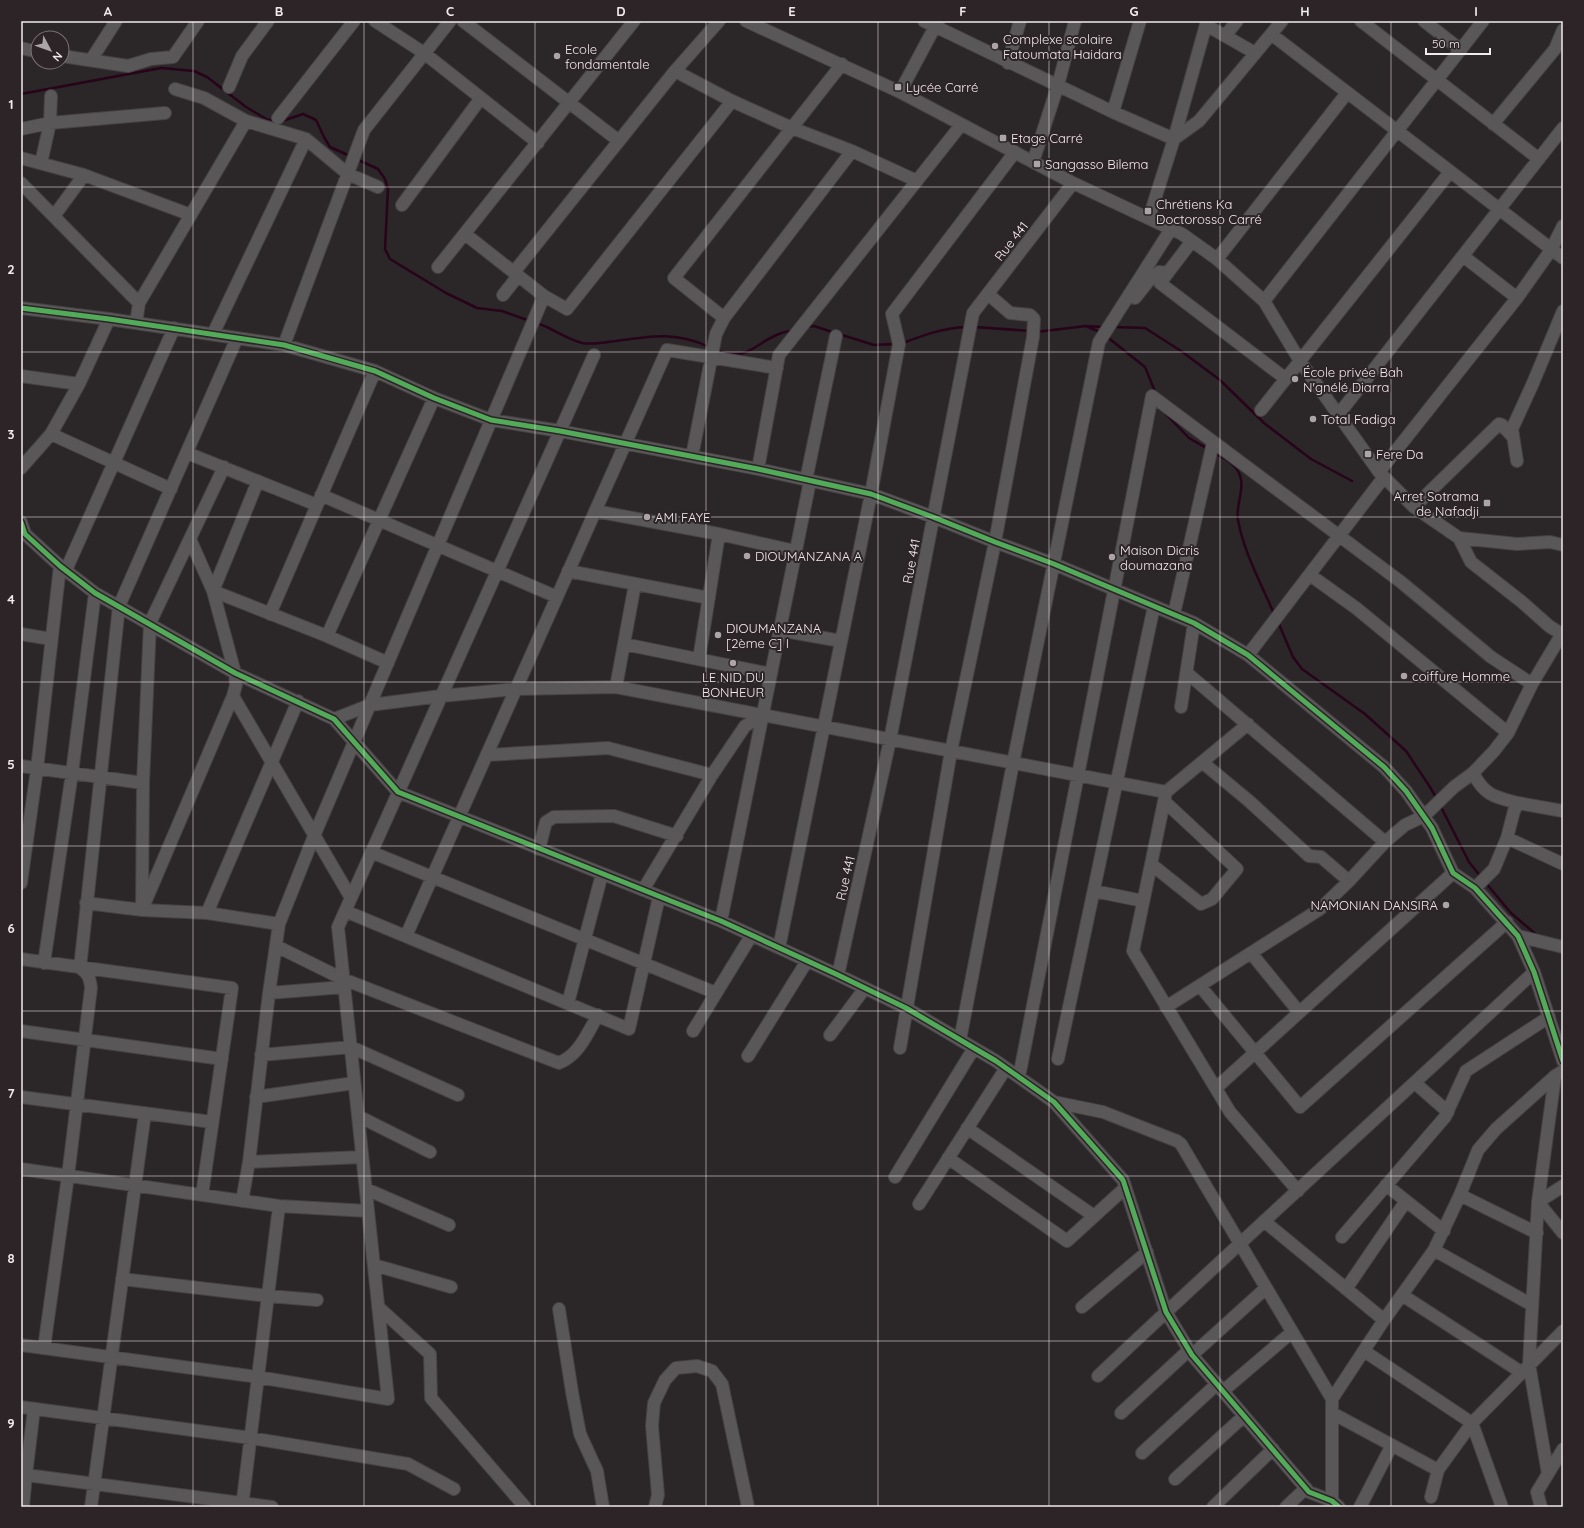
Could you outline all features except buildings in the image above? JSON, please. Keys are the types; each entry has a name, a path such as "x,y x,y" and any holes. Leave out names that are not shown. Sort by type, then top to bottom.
{"street":[{"path":"91,60 116,21"},
{"path":"70,57 128,66 151,59 173,57 198,21"},
{"path":"230,87 242,56 268,21"},
{"path":"278,118 354,21"},
{"path":"375,21 424,53 538,142"},
{"path":"284,345 364,130 450,21"},
{"path":"463,21 619,141"},
{"path":"438,267 634,21"},
{"path":"503,295 516,274 619,141 675,71 720,21"},
{"path":"746,21 900,92 1073,183 1149,218 1192,241 1218,259 1264,301 1300,361 1338,415 1381,474 1414,507 1459,538 1517,544 1550,542 1563,545"},
{"path":"1008,63 1020,21"},
{"path":"1033,162 1058,85 1075,21"},
{"path":"1113,112 1140,21"},
{"path":"1226,36 1237,21"},
{"path":"1174,139 1199,121 1282,21"},
{"path":"1361,21 1539,159"},
{"path":"1424,21 1461,50"},
{"path":"1264,301 1484,21"},
{"path":"900,92 932,23 1008,63 1174,139"},
{"path":"1149,218 1174,139 1207,23 1255,53"},
{"path":"1494,124 1555,49 1563,30"},
{"path":"1271,34 1563,258"},
{"path":"724,318 674,278 842,64"},
{"path":"675,71 732,101 792,128 852,151 917,181"},
{"path":"175,89 204,98 246,121 306,139 348,174 378,187"},
{"path":"1218,259 1347,93"},
{"path":"41,163 50,123 51,96"},
{"path":"402,205 481,98"},
{"path":"465,234 544,296 567,309 732,101"},
{"path":"21,129 50,123 165,113"},
{"path":"136,323 139,303 246,121"},
{"path":"758,469 780,355 961,125"},
{"path":"1338,415 1563,128"},
{"path":"213,334 306,139"},
{"path":"692,456 716,334 724,318 852,151"},
{"path":"779,948 871,494 899,344 892,314 1016,152"},
{"path":"21,158 84,175 191,215"},
{"path":"1261,410 1450,172"},
{"path":"54,216 84,175"},
{"path":"21,183 139,303"},
{"name":"Rue 441","path":"838,975 890,740 973,313 1073,183"},
{"path":"1248,655 1339,537 1381,474 1517,298 1551,250 1563,226"},
{"path":"960,1040 1013,763 1099,342 1171,229"},
{"path":"1192,241 1160,283 1286,379"},
{"path":"1463,256 1517,298"},
{"path":"1124,312 1151,278 1159,272 1168,272"},
{"path":"900,1048 951,751 995,542 1033,337 1034,319 1030,315 1010,313 988,294"},
{"path":"242,1201 249,1162 261,1055 279,924 314,836 544,296"},
{"path":"21,308 174,328 284,345 375,371 434,398 492,420 560,431 692,456 871,494 1054,564 1194,623 1248,655 1384,767 1406,791 1432,828 1453,873 1475,888 1518,936 1534,972 1563,1061"},
{"path":"1517,461 1512,429 1563,311"},
{"path":"21,468 51,434 79,384 109,319"},
{"path":"21,883 37,768 51,639 63,568 114,463 174,328"},
{"path":"721,921 763,715 836,336"},
{"path":"80,968 120,606 237,338"},
{"path":"406,936 667,350 777,368"},
{"path":"21,1345 258,1377 388,1399 338,927 594,355"},
{"path":"270,614 375,371"},
{"path":"21,376 79,384"},
{"path":"1018,1077 1152,396 1401,582 1491,657 1532,684"},
{"path":"327,636 434,398"},
{"path":"1414,507 1499,424 1512,436"},
{"path":"51,434 171,489"},
{"path":"1174,614 1213,443"},
{"path":"187,453 258,481 379,520 557,597"},
{"path":"142,910 143,783 150,623 224,467"},
{"path":"213,591 258,481"},
{"path":"595,511 719,534 795,551"},
{"path":"21,522 25,534 63,568 95,593 150,623 235,673 334,719 398,792 721,921 838,975 906,1008 1006,1068 1054,1102 1123,1180 1166,1312 1190,1352 1309,1492 1334,1505 1332,1399 1181,1144 1177,1141 1103,1112 1054,1102"},
{"path":"698,659 719,534"},
{"path":"1166,1007 1320,909 1385,842 1405,825 1424,816 1454,787 1473,773 1494,751 1508,733 1532,684 1563,634 1549,626 1522,602 1471,562 1459,538"},
{"path":"142,910 233,696 236,685 235,673 213,591 190,539"},
{"path":"568,571 709,598"},
{"path":"1310,575 1356,608 1508,733"},
{"path":"616,687 635,584"},
{"path":"213,591 327,636 388,663"},
{"path":"44,963 72,773 95,593"},
{"path":"1058,1059 1154,606"},
{"path":"1181,707 1194,623"},
{"path":"779,630 841,641"},
{"path":"21,634 51,639"},
{"path":"624,644 771,674"},
{"path":"1187,673 1385,842"},
{"path":"334,719 370,706 442,696 516,689 616,687 1116,783 1165,797 1237,869 1212,899 1201,904 1151,864"},
{"path":"233,696 351,898"},
{"path":"207,913 298,701"},
{"path":"643,890 677,836 712,775 746,726 763,715"},
{"path":"1248,724 1202,762 1165,797 1133,951 1230,1112 1298,1190"},
{"path":"486,755 608,748 712,775"},
{"path":"1202,762 1249,801 1309,856 1321,857 1348,881"},
{"path":"21,766 143,783"},
{"path":"1473,773 1480,786 1495,797 1518,803 1563,811"},
{"path":"1475,888 1494,870 1507,838 1514,810 1518,803"},
{"path":"539,849 546,822 554,817 614,816 677,836"},
{"path":"1507,838 1563,864"},
{"path":"371,852 716,994"},
{"path":"1216,1088 1453,873"},
{"path":"568,1003 602,874"},
{"path":"1094,891 1144,901"},
{"path":"345,911 630,1029 659,897"},
{"path":"86,903 142,910 207,913 279,924"},
{"path":"1200,986 1300,1107 1507,922"},
{"path":"693,1032 751,936"},
{"path":"1518,936 1563,947"},
{"path":"276,946 344,983 559,1063 567,1060 577,1051 598,1015"},
{"path":"1251,953 1299,1012"},
{"path":"21,960 232,988 202,1195"},
{"path":"748,1056 807,961"},
{"path":"44,1348 86,1040 91,988 90,979 85,970 80,968"},
{"path":"1098,1376 1239,1243 1415,1084 1534,972"},
{"path":"269,993 344,983"},
{"path":"830,1035 865,988"},
{"path":"1342,1237 1446,1117 1466,1071 1549,1017"},
{"path":"21,1031 222,1059"},
{"path":"261,1055 350,1047 458,1095"},
{"path":"895,1177 974,1048"},
{"path":"919,1204 1006,1068"},
{"path":"1332,1399 1384,1320 1434,1250 1460,1195 1478,1150 1496,1129 1559,1074"},
{"path":"1548,1474 1525,1368 1532,1305 1538,1202 1559,1074"},
{"path":"256,1097 354,1083"},
{"path":"1415,1084 1448,1112"},
{"path":"21,1097 212,1122"},
{"path":"91,1507 145,1113"},
{"path":"358,1116 430,1152"},
{"path":"967,1128 1094,1216"},
{"path":"249,1162 362,1157"},
{"path":"948,1158 1067,1241 1125,1188"},
{"path":"21,1169 279,1206 368,1211"},
{"path":"1386,1185 1444,1231"},
{"path":"1538,1202 1563,1186"},
{"path":"366,1188 448,1225"},
{"path":"1460,1195 1537,1232"},
{"path":"1346,1289 1406,1201"},
{"path":"1538,1202 1563,1233"},
{"path":"243,1505 279,1206"},
{"path":"1264,1221 1384,1320"},
{"path":"1434,1250 1532,1305"},
{"path":"1082,1307 1147,1252"},
{"path":"374,1265 451,1287"},
{"path":"122,1279 268,1296 317,1300"},
{"path":"1120,1413 1266,1288"},
{"path":"1402,1295 1525,1368"},
{"path":"378,1307 430,1354 432,1398 526,1507"},
{"path":"559,1309 580,1434 597,1471 603,1507"},
{"path":"1431,1497 1438,1470 1472,1423 1563,1331"},
{"path":"1142,1453 1220,1388 1292,1332"},
{"path":"1364,1351 1472,1423 1502,1507"},
{"path":"655,1507 658,1495 652,1426 654,1403 665,1380 676,1368 697,1366 712,1371 722,1384 748,1507"},
{"path":"21,1407 251,1438 408,1464 454,1489"},
{"path":"23,1507 34,1409"},
{"path":"1332,1413 1438,1470"},
{"path":"1175,1479 1244,1416"},
{"path":"1360,1507 1392,1445"},
{"path":"1213,1507 1273,1449"},
{"path":"1541,1507 1537,1492 1563,1450"},
{"path":"26,1475 243,1505 272,1507"},
{"path":"1286,1507 1306,1488"}],"waterway":[{"path":"21,94 161,68 194,71 207,77 246,107 268,120 275,120"},
{"path":"282,121 303,114 316,120 330,147 350,156"},
{"path":"356,159 378,169 385,179 388,189 385,249 390,259 446,293 477,308 502,311 530,321"},
{"path":"537,323 570,339 586,344 663,336 686,339 709,347"},
{"path":"807,327 814,326 835,333"},
{"path":"1036,332 1086,326 1105,327"},
{"path":"903,343 941,330 966,327"},
{"path":"975,327 1030,331"},
{"path":"1088,327 1100,332"},
{"path":"1114,327 1145,328 1181,351 1220,380 1264,423 1311,459 1352,481"},
{"path":"717,351 728,354 744,353 770,338 784,332 794,330"},
{"path":"839,334 874,345 894,344"},
{"path":"1106,336 1145,367 1156,394"},
{"path":"1165,413 1189,438 1208,449"},
{"path":"1214,453 1228,460 1238,471 1241,483 1238,520 1244,544 1274,614"},
{"path":"1278,622 1293,657 1302,669 1365,714 1406,751 1437,799"},
{"path":"1440,805 1469,862 1481,877"},
{"path":"1485,882 1511,913 1538,936"}],"cycle path":[{"path":"21,308 109,319 284,345 375,371 434,398 491,420 560,431 758,469 871,494 1054,564 1194,623 1248,655 1384,767 1406,791 1432,828 1453,873 1475,888 1518,936 1534,972 1563,1061"},
{"path":"21,522 25,534 60,566 95,593 235,673 334,719 398,792 721,921 838,975 906,1008 996,1061 1054,1102 1123,1180 1166,1312 1192,1355 1309,1492 1332,1501 1339,1507"}],"place":[{"name":"Complexe scolaire Fatoumata Haidara","path":"995,46"},
{"name":"Ecole fondamentale","path":"557,56"},
{"name":"Lycée Carré","path":"898,87"},
{"name":"Etage Carré","path":"1003,138"},
{"name":"Sangasso Bilema","path":"1037,164"},
{"name":"Chrétiens Ka Doctorosso Carré","path":"1148,211"},
{"name":"École privée Bah N'gnélé Diarra","path":"1295,379"},
{"name":"Total Fadiga","path":"1313,419"},
{"name":"Fere Da","path":"1368,454"},
{"name":"Arret Sotrama de Nafadji","path":"1487,503"},
{"name":"AMI FAYE","path":"647,517"},
{"name":"DIOUMANZANA A","path":"747,556"},
{"name":"Maison Dicris doumazana","path":"1112,557"},
{"name":"DIOUMANZANA [2ème C] I","path":"718,635"},
{"name":"LE NID DU BONHEUR","path":"733,663"},
{"name":"coiffure Homme","path":"1404,676"},
{"name":"NAMONIAN DANSIRA","path":"1446,905"}]}
